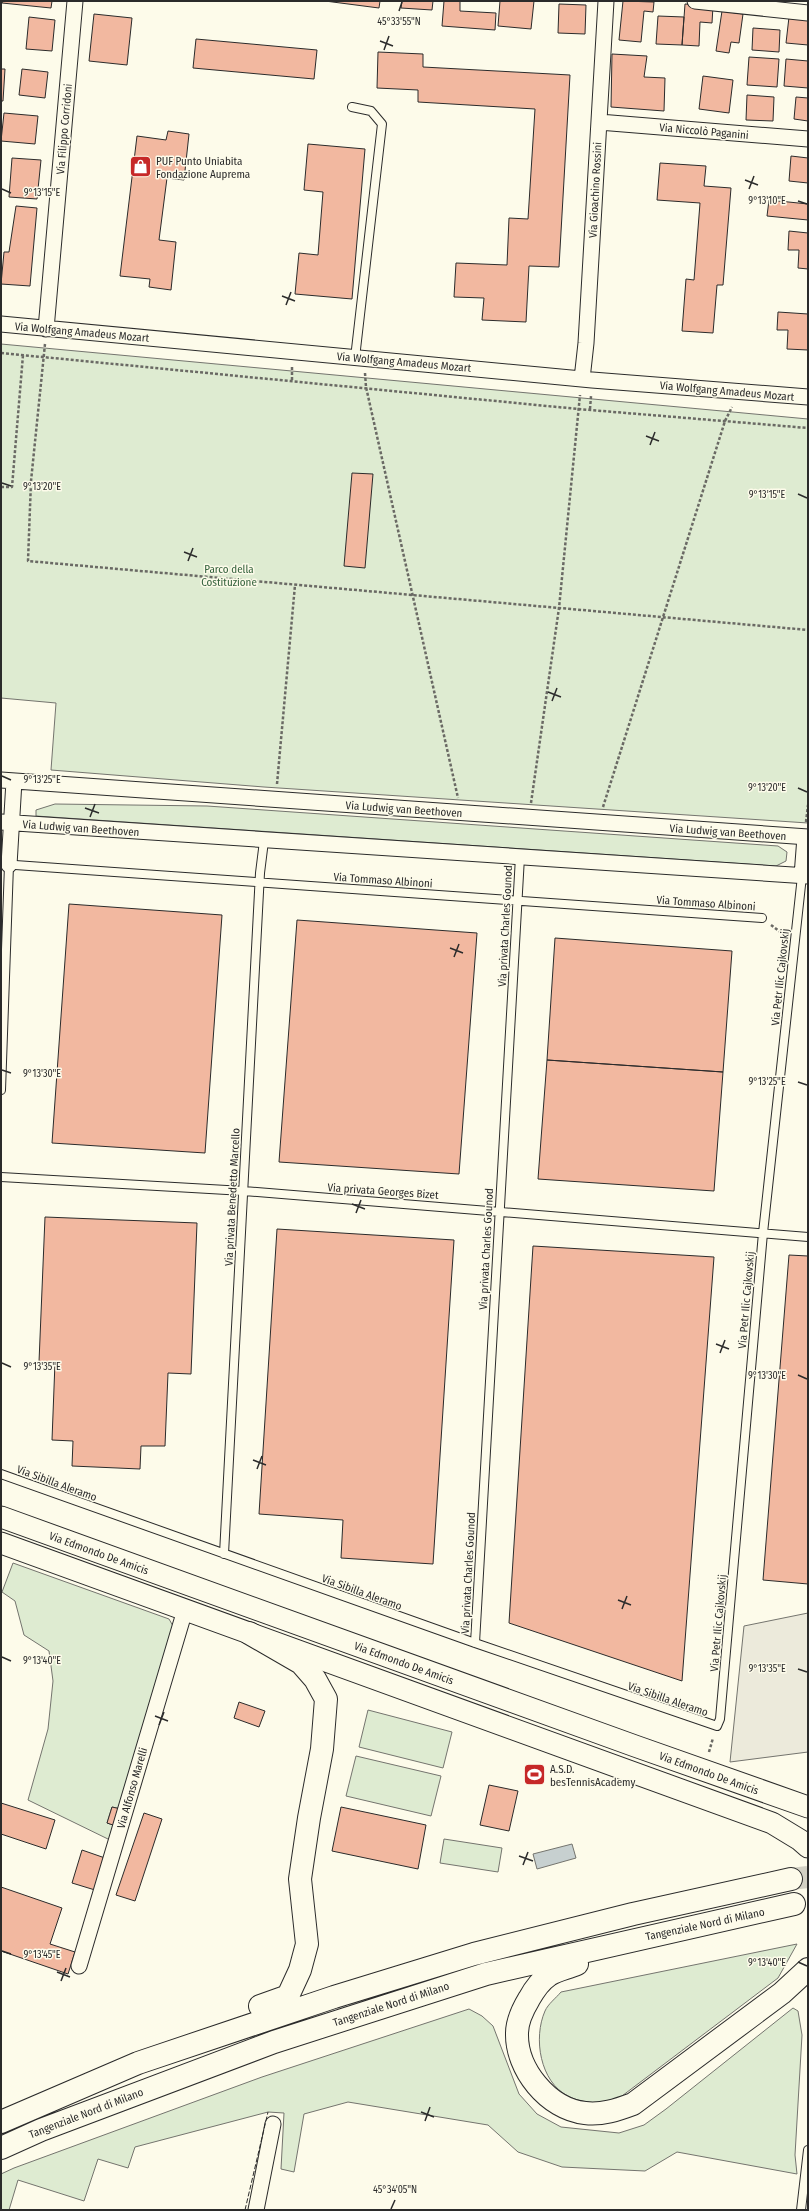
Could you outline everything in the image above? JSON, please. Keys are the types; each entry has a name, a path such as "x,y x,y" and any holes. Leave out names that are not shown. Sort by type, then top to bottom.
{"highway":[{"path":"138,2063 148,2046 288,1996 300,1970 307,1944 300,1879 309,1818 322,1749 326,1699 315,1679 301,1663 249,1633"},
{"name":"Tangenziale Nord di Milano","path":"1,2122 138,2063 334,1997 474,1954 633,1914 791,1879"},
{"name":"Tangenziale Nord di Milano","path":"1,2148 41,2130 274,2042 486,1974 794,1904"},
{"path":"667,1932 650,1945 588,1960 549,1975 535,1988 522,2010 517,2032 519,2053 529,2076 544,2093 563,2106 584,2113 611,2112 632,2104 782,1993 808,1968"}],"main road":[{"name":"Via Edmondo De Amicis","path":"1,1517 703,1771 808,1807"},
{"path":"1,1543 772,1823 800,1840 808,1847"}],"street":[{"name":"Via Filippo Corridoni","path":"46,329 75,1"},
{"name":"Via Gioachino Rossini","path":"582,379 586,343 606,1"},
{"path":"695,1 808,13"},
{"name":"Via Niccolò Paganini","path":"599,122 808,139"},
{"name":"Via Wolfgang Amadeus Mozart","path":"1,324 582,379 808,398"},
{"path":"5,865 7,781"},
{"name":"Via Ludwig van Beethoven","path":"7,781 806,837"},
{"name":"Via Ludwig van Beethoven","path":"6,823 805,876"},
{"path":"805,876 806,837"},
{"name":"Via Alfonso Marelli","path":"79,1966 184,1610"},
{"path":"256,2210 273,2124"}],"lane":[{"path":"352,107 371,111 382,124 360,358"},
{"name":"Via privata Benedetto Marcello","path":"224,1554 260,883 264,840"},
{"name":"Via privata Charles Gounod","path":"475,1643 520,857"},
{"path":"1,1090 5,865"},
{"name":"Via Tommaso Albinoni","path":"5,865 762,918"},
{"name":"Via Petr Ilic Cajkovskij","path":"717,1726 720,1719 763,1233 795,943 805,876"},
{"name":"Via privata Georges Bizet","path":"1,1177 500,1210 808,1237"},
{"name":"Via Sibilla Aleramo","path":"1,1474 475,1643 711,1726 717,1726"},
{"path":"801,2210 808,2150"}],"path":[{"path":"46,329 31,481 28,562 808,630"},
{"path":"1,353 578,408 808,428"},
{"path":"1,487 12,487 23,355"},
{"path":"360,358 458,800 458,813"},
{"path":"529,818 559,608 582,379"},
{"path":"598,823 725,421 739,392"},
{"path":"276,800 295,585"},
{"path":"762,918 795,943"},
{"path":"703,1771 717,1726"}],"green space":[{"name":"Parco della Costituzione","path":"1,344 808,419 808,823 264,787 51,770 56,703 1,698"},
{"path":"55,804 207,806 778,846 787,852 786,861 776,866 36,816 36,810"},
{"path":"13,1563 169,1619 173,1626 121,1809 112,1807 107,1823 116,1826 110,1840 28,1800 48,1729 53,1681 49,1651 24,1635 15,1601 2,1592"},
{"path":"368,1710 452,1732 443,1768 359,1747"},
{"path":"356,1756 441,1776 431,1816 346,1796"},
{"path":"444,1839 502,1848 498,1872 440,1863"},
{"path":"797,1944 778,1978 614,2102 596,2103 574,2099 558,2089 551,2081 545,2070 540,2046 541,2022 546,2008 561,1992"},
{"path":"793,2008 798,2011 802,2035 795,2155 797,2174 677,2152 645,2171 562,2167 518,2152 488,2125 348,2102 304,2114 294,2172 281,2169 284,2113 268,2112 135,2147 128,2168 98,2159 84,2201 18,2180 9,2210 1,2210 1,2174 14,2168 262,2077 469,2009 482,2016 493,2026 519,2094 537,2114 561,2127 619,2133 644,2125"}],"shaded area":[{"path":"808,1613 808,1752 730,1762 744,1626"},
{"path":"572,1844 576,1858 537,1869 533,1854"}],"building":[{"path":"3,1 52,1 51,8 2,3"},
{"path":"325,1 380,1 379,8"},
{"path":"402,1 433,1 432,10 401,8"},
{"path":"444,1 460,1 460,11 496,13 495,30 442,26"},
{"path":"500,1 534,1 531,29 498,26"},
{"path":"623,1 654,2 653,12 644,11 641,42 619,40"},
{"path":"559,4 586,5 585,34 558,33"},
{"path":"685,4 713,6 712,23 700,22 699,46 682,45"},
{"path":"722,11 743,14 739,43 731,42 729,53 716,51"},
{"path":"94,14 132,18 127,65 89,61"},
{"path":"658,16 684,17 682,45 656,44"},
{"path":"29,17 55,20 52,51 26,49"},
{"path":"789,17 808,18 808,45 786,43"},
{"path":"753,28 780,30 779,52 752,50"},
{"path":"196,39 317,50 314,79 193,68"},
{"path":"378,52 423,54 423,67 570,75 559,267 529,266 526,322 482,320 484,298 454,297 456,263 507,265 509,218 528,219 535,109 418,102 418,90 377,88"},
{"path":"612,54 647,56 644,77 665,78 664,111 611,107"},
{"path":"749,57 779,59 777,87 747,85"},
{"path":"786,59 808,61 808,88 784,86"},
{"path":"1,69 5,69 3,101 1,101"},
{"path":"22,69 48,72 45,98 19,95"},
{"path":"703,76 733,80 729,113 699,109"},
{"path":"747,95 774,97 773,121 746,120"},
{"path":"796,97 808,98 808,121 794,119"},
{"path":"4,113 38,116 35,144 1,141"},
{"path":"168,131 189,134 184,180 167,178 159,240 176,242 171,290 149,287 150,279 120,276 137,136 166,140"},
{"path":"308,144 365,149 352,299 295,294 299,253 318,255 323,192 304,190"},
{"path":"791,156 808,158 808,183 789,181"},
{"path":"12,158 41,160 37,199 9,197"},
{"path":"660,163 706,166 704,186 731,188 723,285 717,285 713,333 682,331 686,279 694,280 700,203 657,200"},
{"path":"769,200 808,204 808,220 767,216"},
{"path":"16,206 37,208 30,286 1,284 4,252 9,252"},
{"path":"789,231 808,233 808,269 798,268 799,250 788,250"},
{"path":"778,312 808,314 808,350 787,349 788,330 777,330"},
{"path":"352,473 373,474 365,568 344,566"},
{"path":"69,904 222,915 205,1153 52,1143"},
{"path":"297,920 477,933 459,1174 279,1162"},
{"path":"555,938 732,951 723,1072 547,1060"},
{"path":"547,1060 723,1072 714,1191 538,1179"},
{"path":"45,1217 197,1223 191,1374 168,1373 165,1446 141,1446 140,1469 72,1466 73,1441 52,1440 55,1362 39,1362"},
{"path":"277,1229 454,1240 433,1564 341,1558 343,1520 259,1514"},
{"path":"533,1246 714,1257 682,1681 509,1623"},
{"path":"789,1255 808,1256 808,1584 763,1580"},
{"path":"239,1702 265,1711 259,1727 234,1718"},
{"path":"489,1785 518,1791 509,1831 480,1825"},
{"path":"1,1803 55,1820 46,1849 1,1834"},
{"path":"112,1807 121,1809 116,1826 107,1823"},
{"path":"341,1807 426,1825 418,1869 332,1851"},
{"path":"144,1813 162,1819 135,1901 116,1895"},
{"path":"82,1850 105,1858 95,1890 72,1883"},
{"path":"1,1887 62,1908 50,1944 75,1952 68,1974 1,1951"}],"tunnel":[{"path":"791,1879 808,1877"}],"fence":[{"path":"245,2210 268,2112"}],"place":[{"name":"PUF Punto Uniabita Fondazione Auprema","path":"140,167"},
{"name":"A.S.D. besTennisAcademy","path":"534,1775"}]}
